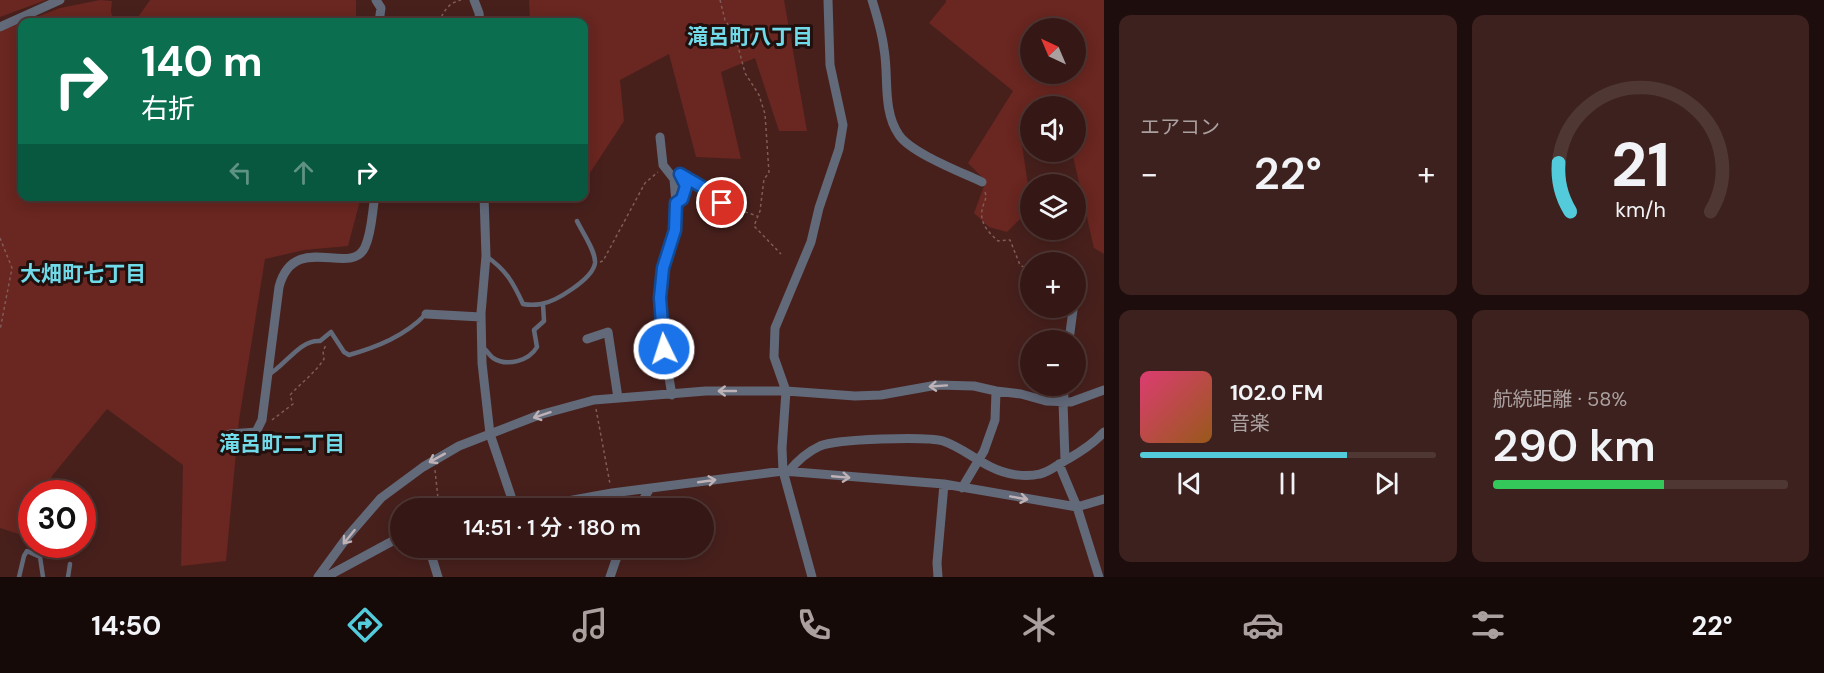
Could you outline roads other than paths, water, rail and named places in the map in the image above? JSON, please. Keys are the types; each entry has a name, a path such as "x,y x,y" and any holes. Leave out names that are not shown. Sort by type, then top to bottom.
{"street":[{"path":"20,18 60,0"},
{"path":"376,0 381,8 380,18"},
{"path":"474,0 480,18"},
{"path":"812,577 786,472 782,448 786,391 774,357 775,328 811,242 819,208 839,149 843,125 830,65 828,0"},
{"path":"872,0 885,50 888,100 892,120 899,136 941,163 982,182"},
{"path":"0,27 18,19"},
{"path":"660,137 663,165 674,179 676,203 675,230 663,268 660,298 664,349 672,394"},
{"path":"230,434 256,432 262,420 282,274 299,258 356,256 365,249 374,201"},
{"path":"484,201 486,256 481,316 490,434 512,498"},
{"path":"426,314 481,316"},
{"path":"587,339 608,332 618,398"},
{"path":"318,577 348,536 381,498 434,460 459,446 539,415 594,400 706,391 786,391 855,396 881,395 937,385 974,386 1046,401 1071,402 1104,390"},
{"path":"962,488 984,451 995,420 996,391"},
{"path":"1064,396 1062,462 1099,577"},
{"path":"786,472 796,462 819,447 842,441 918,439 941,441 966,451 978,461 994,469 1026,476 1040,474 1085,450 1104,432"},
{"path":"589,498 786,472 944,484 1077,507 1104,499"},
{"path":"938,577 937,563 944,484"},
{"path":"644,498 649,490"},
{"path":"326,577 390,542"},
{"path":"432,558 438,577"},
{"path":"610,577 617,558"}],"lane":[{"path":"676,203 682,199 686,186 680,174 716,195 722,203"},
{"path":"486,256 512,280 522,304 543,304 580,285 594,265 591,249 577,221"},
{"path":"482,347 492,357 510,362 522,361 535,352 537,347 534,330 544,321 543,304"},
{"path":"268,375 278,369 305,344 312,340 320,340 331,332 344,352 349,355 385,343 416,324 426,314"},
{"path":"19,577 27,551 40,557 44,577"},
{"path":"68,577 70,564"}],"district":[{"name":"滝呂町八丁目","path":"750,37"},
{"name":"大畑町七丁目","path":"83,274"},
{"name":"滝呂町二丁目","path":"282,444"}]}
